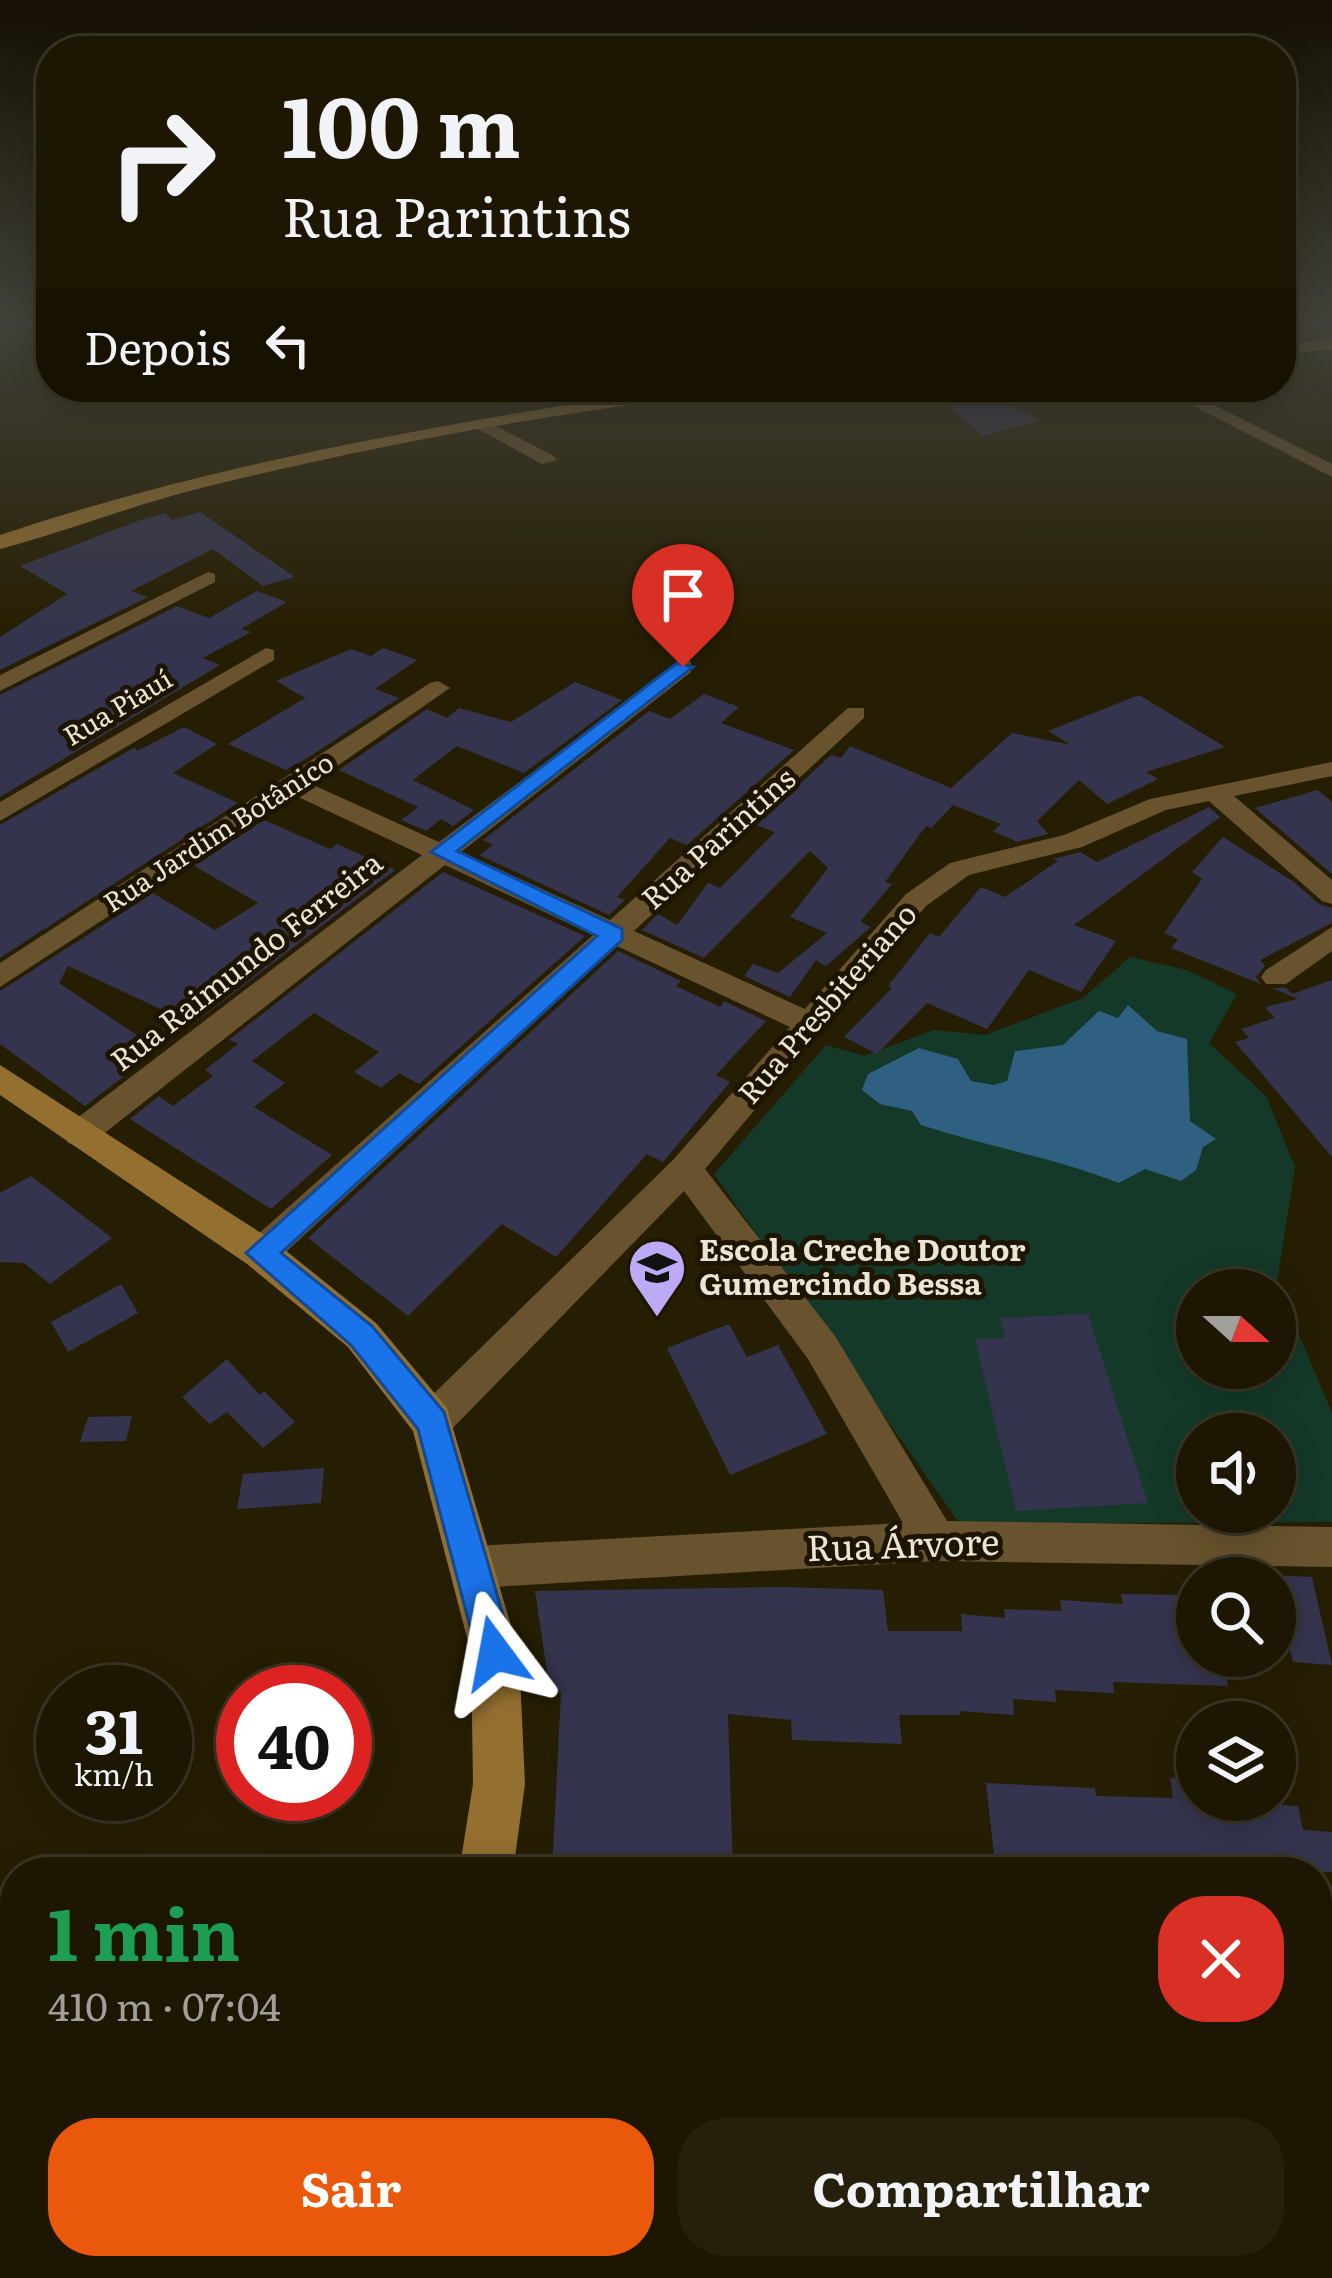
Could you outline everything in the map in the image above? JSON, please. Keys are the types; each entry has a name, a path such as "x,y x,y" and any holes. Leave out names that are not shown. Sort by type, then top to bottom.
{"street":[{"path":"0,542 66,518 247,470 472,427"},
{"path":"488,427 548,460"},
{"path":"1247,427 1332,470"},
{"path":"0,684 208,578"},
{"name":"Rua Piauí","path":"0,813 266,655"},
{"name":"Rua Raimundo Ferreira","path":"80,1134 683,667"},
{"name":"Rua Jardim Botânico","path":"0,977 439,688"},
{"name":"Rua Parintins","path":"261,1253 856,713"},
{"name":"Rua Presbiteriano","path":"433,1422 685,1169 916,900 960,869 1073,841 1159,804 1332,769"},
{"path":"292,785 811,1024"},
{"path":"1215,793 1332,895"},
{"path":"1276,977 1332,937"},
{"path":"0,1078 261,1253 362,1335 433,1422 476,1567 495,1653 499,1784 488,1857"},
{"path":"685,1169 747,1239 875,1425 935,1541"},
{"name":"Rua Árvore","path":"476,1567 935,1541 1332,1546"}],"green space":[{"path":"1130,957 1187,970 1237,994 1209,1043 1266,1096 1295,1167 1279,1269 1176,1269 1176,1389 1296,1389 1296,1327 1332,1413 1332,1522 1296,1522 1296,1413 1176,1413 1176,1523 960,1524 714,1174 826,1045 864,1056 934,1030 985,1035 1083,998"}],"water":[{"path":"1128,1005 1157,1031 1187,1039 1190,1121 1216,1139 1203,1147 1196,1170 1181,1181 1145,1169 1119,1183 921,1125 912,1111 880,1104 862,1090 868,1074 919,1048 958,1059 971,1081 994,1085 1007,1081 1015,1051 1063,1045 1099,1011 1118,1018"}],"building":[{"path":"973,427 1014,427 983,436"},
{"path":"200,512 295,577 263,586 213,549 131,591 148,597 0,670 0,637 67,594 20,566 140,520 165,513 172,520"},
{"path":"257,591 287,602 241,629 251,632 203,658 220,665 0,797 0,695 177,606 209,618"},
{"path":"383,648 417,660 375,689 399,698 309,757 286,770 228,744 305,698 276,681 351,649 371,656"},
{"path":"575,682 622,700 524,773 457,746 413,780 474,810 453,826 441,819 426,831 401,820 418,807 339,770 427,709 447,718 459,708 511,722"},
{"path":"704,694 739,707 721,723 794,750 687,845 670,838 617,897 625,900 609,915 479,855 493,845 483,840 649,711 670,719"},
{"path":"1139,695 1225,747 1146,772 1158,779 1107,804 1079,780 1037,821 1048,834 1017,842 993,831 1001,824 953,805 931,828 926,826 885,882 892,884 860,922 871,927 826,966 816,960 790,997 744,976 753,964 778,973 827,933 790,917 828,868 810,851 704,958 642,930 658,914 677,925 708,883 720,888 775,832 756,825 831,755 841,758 850,746 951,788 1012,733 1071,745 1048,731"},
{"path":"184,727 217,744 173,773 238,803 0,958 0,825 135,747 137,751"},
{"path":"1318,790 1332,802 1332,874 1255,808"},
{"path":"1209,807 1220,817 1074,925 1116,941 1081,992 1029,970 987,1029 927,1003 877,1054 844,1037 892,988 888,986 930,933 939,937 981,887 1005,897 1058,861 1053,859 1080,852 1097,862"},
{"path":"264,820 330,849 337,844 395,870 193,1024 68,966 59,983 159,1050 85,1106 0,1044 0,991 153,893 215,930 258,903 194,866"},
{"path":"1223,837 1294,882 1319,904 1332,908 1332,923 1260,960 1265,966 1256,977 1261,984 1171,948 1178,939 1164,933 1202,879 1192,872"},
{"path":"443,872 585,936 419,1084 399,1073 381,1088 354,1072 379,1052 314,1013 252,1061 285,1083 254,1107 332,1155 271,1209 130,1119 159,1096 173,1106 213,1076 205,1070 238,1044 229,1040"},
{"path":"618,951 681,981 676,986 720,1007 724,1001 766,1021 716,1075 730,1082 663,1162 647,1154 556,1257 502,1224 408,1316 308,1238"},
{"path":"1332,980 1332,1157 1235,1042 1249,1038 1241,1029 1275,1018 1265,1007 1298,999 1272,988 1286,988 1292,994"},
{"path":"31,1176 112,1238 50,1284 24,1263 0,1262 0,1193"},
{"path":"121,1284 138,1313 68,1352 51,1322"},
{"path":"1088,1314 1148,1503 1016,1511 975,1339 1005,1338 1000,1318"},
{"path":"729,1324 747,1357 778,1345 827,1434 730,1475 667,1348"},
{"path":"227,1359 260,1395 264,1391 295,1422 263,1448 227,1412 210,1424 182,1397"},
{"path":"132,1416 126,1441 80,1442 88,1417"},
{"path":"324,1468 321,1503 237,1509 243,1474"},
{"path":"1296,1576 1312,1577 1332,1665 1296,1662"},
{"path":"783,1587 883,1590 888,1631 962,1631 961,1614 1005,1618 1004,1609 1062,1611 1060,1600 1123,1604 1121,1594 1176,1595 1176,1677 1226,1677 1228,1686 1113,1682 1114,1693 1055,1690 1056,1702 1013,1699 1014,1715 959,1711 960,1715 899,1715 902,1744 792,1740 791,1720 728,1714 733,1857 553,1857 561,1692 550,1692 535,1591"},
{"path":"1170,1778 1176,1778 1176,1821 1296,1821 1298,1806 1303,1830 1332,1832 1332,1857 994,1857 986,1783 1095,1788 1096,1796 1173,1798"}],"place":[{"name":"Escola Creche Doutor Gumercindo Bessa","path":"657,1319"}],"route":[{"path":"495,1653 476,1567 433,1422 362,1335 261,1253 614,934 442,852 683,667"}]}
